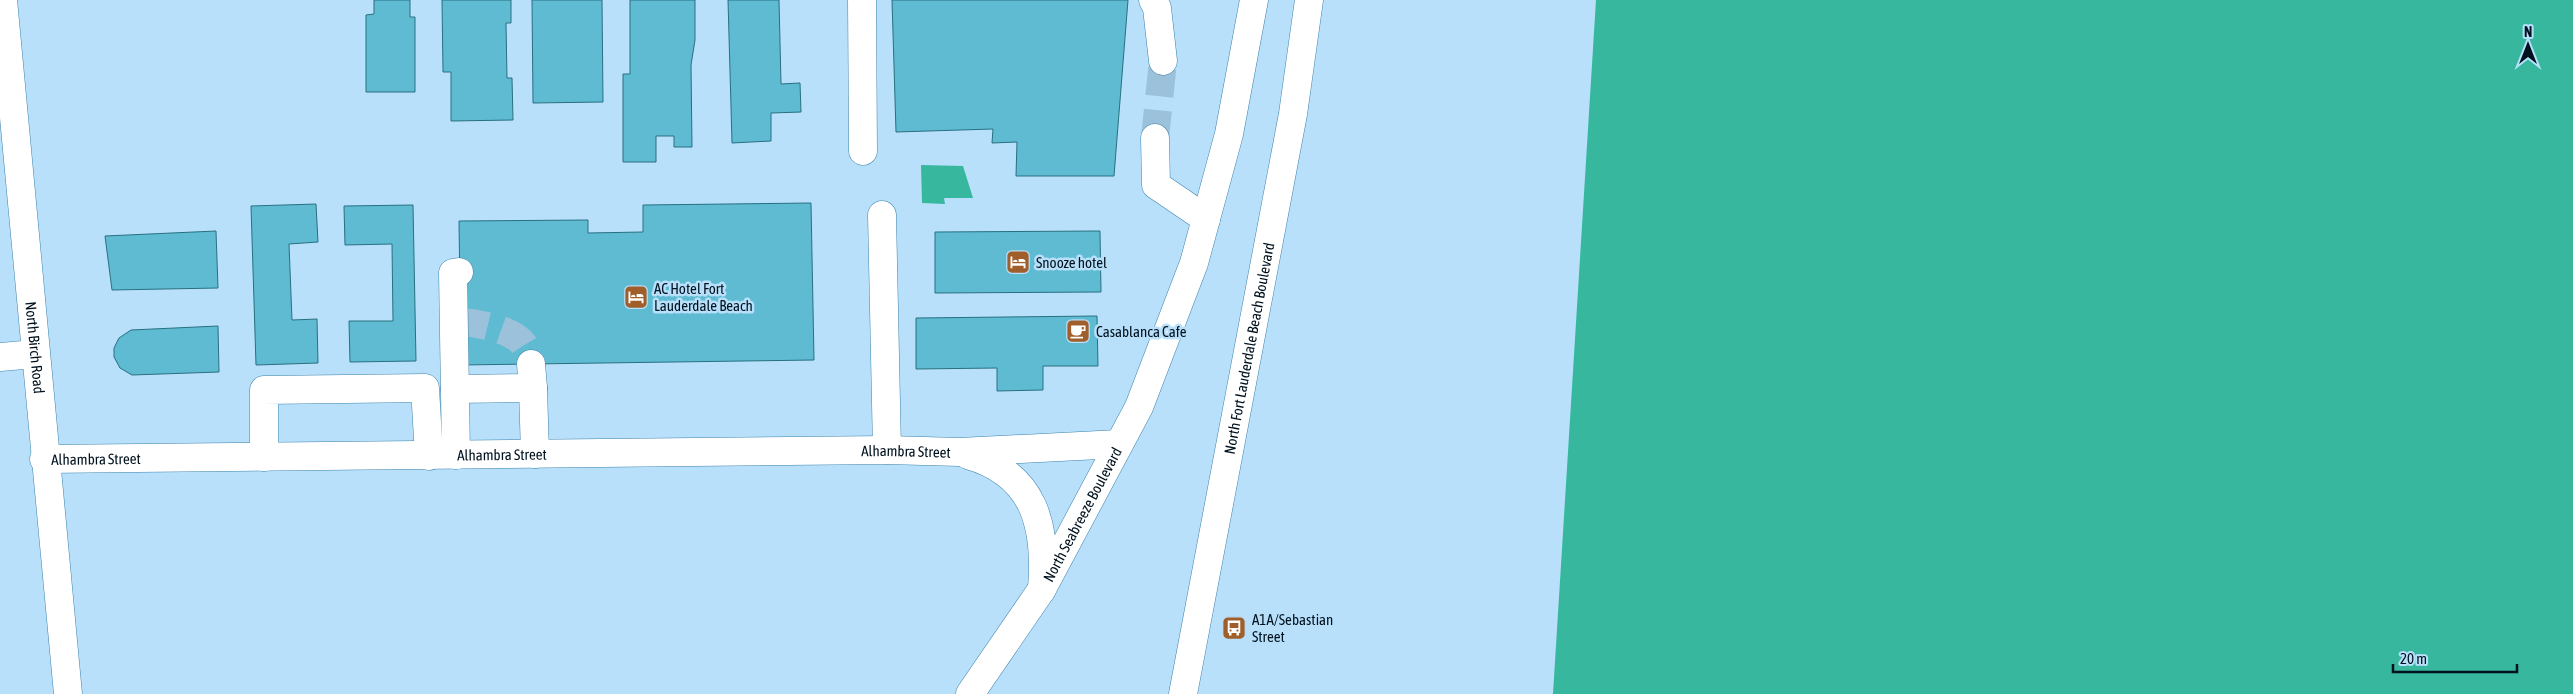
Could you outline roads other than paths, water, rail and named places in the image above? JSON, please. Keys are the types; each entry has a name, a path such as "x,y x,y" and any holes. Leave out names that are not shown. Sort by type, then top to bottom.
{"street":[{"path":"862,0 863,151"},
{"path":"1154,0 1157,8 1163,61"},
{"path":"1155,138 1156,184 1206,219 1229,134 1254,0"},
{"name":"North Fort Lauderdale Beach Boulevard","path":"1183,694 1292,124 1309,0"},
{"name":"North Birch Road","path":"2,12 68,694"},
{"path":"882,216 887,450"},
{"name":"North Seabreeze Boulevard","path":"970,694 1042,589 1138,407 1194,263 1206,219"},
{"path":"456,455 457,322 453,273 459,272"},
{"path":"0,357 35,354"},
{"path":"455,389 532,376 535,454"},
{"path":"264,457 264,390 425,388 429,456"},
{"name":"Alhambra Street","path":"44,459 887,450 960,452 1119,444"},
{"name":"Alhambra Street","path":"960,452 995,465 1009,474 1027,494 1037,516 1043,541 1042,589"}],"tunnel":[{"path":"1155,138 1163,61"},
{"path":"460,322 485,325 504,331 519,339 524,345 531,364"}],"place":[{"name":"Snooze hotel","path":"1018,262"},
{"name":"AC Hotel Fort Lauderdale Beach","path":"636,297"},
{"name":"Casablanca Cafe","path":"1078,331"},
{"name":"A1A/Sebastian Street","path":"1234,628"}]}
